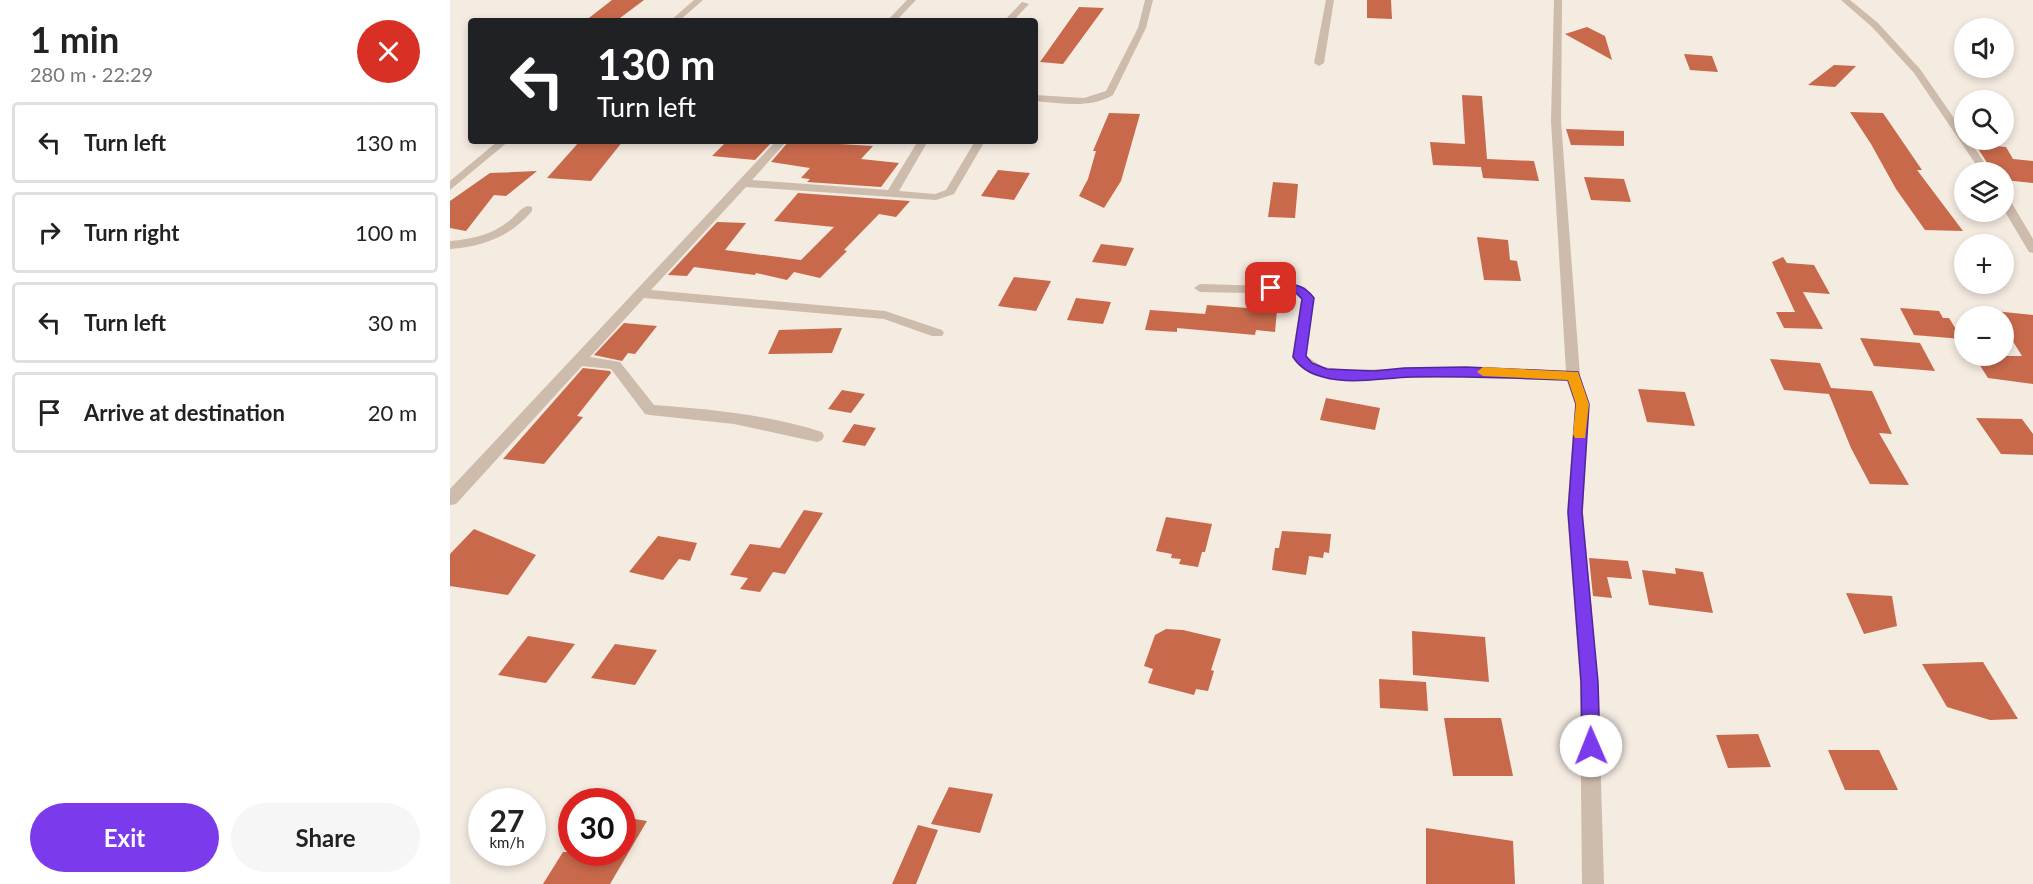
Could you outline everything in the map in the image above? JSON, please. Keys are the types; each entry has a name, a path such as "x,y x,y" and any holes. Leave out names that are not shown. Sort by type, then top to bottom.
{"street":[{"path":"678,18 699,0"},
{"path":"894,18 912,0"},
{"path":"1038,98 1090,100 1103,98 1110,93 1142,28 1149,0"},
{"path":"1318,63 1330,0"},
{"path":"1558,0 1556,121 1573,376 1582,404 1575,512 1590,682 1593,884"},
{"path":"1845,0 1875,25 1917,71 1979,162"},
{"path":"1011,18 1024,4"},
{"path":"451,185 500,144"},
{"path":"450,499 779,144"},
{"path":"891,194 921,144"},
{"path":"744,183 936,197 950,192 978,144"},
{"path":"450,244 486,240 516,224 528,209"},
{"path":"2014,217 2033,249"},
{"path":"1200,288 1300,290 1308,298 1299,357 1308,366 1325,373 1374,376 1466,372 1573,376"},
{"path":"641,293 885,315 937,333"},
{"path":"580,361 615,365 650,410 694,413 772,425 817,436"},
{"path":"450,478 470,480"}],"building":[{"path":"612,0 644,0 620,18 589,18"},
{"path":"1367,0 1391,0 1392,19 1367,18"},
{"path":"1079,7 1104,8 1063,64 1040,62"},
{"path":"1587,27 1605,36 1612,60 1565,34"},
{"path":"1684,54 1712,56 1718,72 1690,70"},
{"path":"1834,65 1856,66 1835,87 1808,85"},
{"path":"1462,95 1482,96 1487,159 1534,161 1539,181 1483,178 1481,167 1433,165 1430,142 1465,144"},
{"path":"1850,112 1883,113 1922,170 1917,170 1963,231 1925,230 1896,189"},
{"path":"1109,113 1140,114 1121,181 1104,208 1079,196 1088,179 1096,151 1093,151"},
{"path":"1566,129 1624,131 1624,146 1571,145"},
{"path":"577,144 621,144 591,181 547,178"},
{"path":"724,144 770,144 755,160 712,156"},
{"path":"786,144 839,144 873,146 861,159 899,163 881,187 807,182 810,179 801,178 810,168 771,162"},
{"path":"1979,150 2008,150 2013,159 2033,161 2033,183 2014,181 2014,162 1987,162"},
{"path":"998,170 1030,173 1014,200 981,196"},
{"path":"537,171 506,196 494,195 466,231 450,228 450,201 490,173"},
{"path":"1584,177 1624,179 1631,202 1591,200"},
{"path":"1273,182 1298,184 1295,218 1268,217"},
{"path":"798,193 910,201 896,217 879,214 820,278 794,272 787,280 756,273 755,275 694,267 687,276 668,275 717,222 746,223 725,250 801,260 834,227 774,221"},
{"path":"1477,237 1508,240 1510,260 1517,261 1521,281 1484,280"},
{"path":"1101,244 1134,248 1126,266 1092,262"},
{"path":"1783,257 1787,263 1814,265 1830,294 1803,292 1823,329 1784,328 1776,312 1795,312 1772,262"},
{"path":"1014,277 1051,281 1036,311 998,306"},
{"path":"1076,298 1111,302 1103,324 1067,320"},
{"path":"1207,305 1277,310 1275,332 1256,330 1255,335 1177,328 1177,332 1145,330 1150,310 1205,314"},
{"path":"1900,308 1939,311 1943,318 1949,318 1954,326 1954,338 1914,335"},
{"path":"2014,313 2033,315 2033,384 1988,378 1980,366 2014,366 2014,356 2022,356 2014,343"},
{"path":"624,323 657,326 635,354 628,353 622,361 594,355"},
{"path":"842,328 832,353 768,354 779,330"},
{"path":"1860,338 1920,343 1935,371 1874,366"},
{"path":"1770,359 1820,363 1831,388 1872,391 1892,434 1879,433 1909,485 1870,484 1851,448 1829,394 1784,390"},
{"path":"583,368 611,373 577,416 583,417 544,464 503,459"},
{"path":"1638,389 1685,392 1695,426 1647,422"},
{"path":"842,390 865,394 851,413 828,409"},
{"path":"1326,398 1380,408 1375,430 1320,420"},
{"path":"1976,418 2022,419 2033,434 2033,455 2001,454"},
{"path":"854,424 876,428 865,446 842,442"},
{"path":"804,510 823,513 785,574 773,572 760,592 740,589 748,578 730,575 750,544 780,548"},
{"path":"1166,517 1212,524 1205,552 1202,552 1198,567 1179,564 1181,559 1171,558 1172,554 1156,551"},
{"path":"474,529 536,555 508,595 450,586 450,554"},
{"path":"1282,531 1331,534 1329,553 1324,552 1323,558 1309,556 1306,575 1272,570 1275,548 1279,548"},
{"path":"658,536 697,543 690,561 679,559 663,580 629,572"},
{"path":"1589,558 1628,561 1632,579 1607,577 1612,598 1593,596"},
{"path":"1675,568 1703,572 1713,613 1649,605 1642,570 1676,574"},
{"path":"1846,593 1892,596 1897,626 1864,634"},
{"path":"1166,629 1183,630 1221,639 1211,670 1214,671 1208,691 1196,689 1194,695 1148,683 1153,669 1144,666 1155,635"},
{"path":"1412,631 1485,637 1489,682 1413,675"},
{"path":"528,636 575,644 546,683 498,675"},
{"path":"615,644 657,650 635,685 591,678"},
{"path":"1983,662 2018,719 1990,720 1947,707 1922,664"},
{"path":"1379,679 1426,682 1428,711 1380,708"},
{"path":"1444,718 1501,718 1513,776 1453,776"},
{"path":"1758,734 1771,767 1728,768 1716,735"},
{"path":"1828,750 1879,750 1898,790 1845,790"},
{"path":"949,787 993,794 980,833 931,824"},
{"path":"636,819 647,821 636,840"},
{"path":"918,825 938,830 916,884 892,884"},
{"path":"1426,828 1513,841 1515,884 1426,884"},
{"path":"558,860 558,866 621,866 610,884 543,884"}],"slow traffic":[{"path":"1483,372 1528,372 1573,376 1582,404 1580,434"}],"route":[{"path":"1271,288 1295,288 1308,298 1299,357 1308,366 1325,373 1374,376 1404,373 1528,372 1573,376 1582,404 1575,512 1590,682 1591,746"}]}
